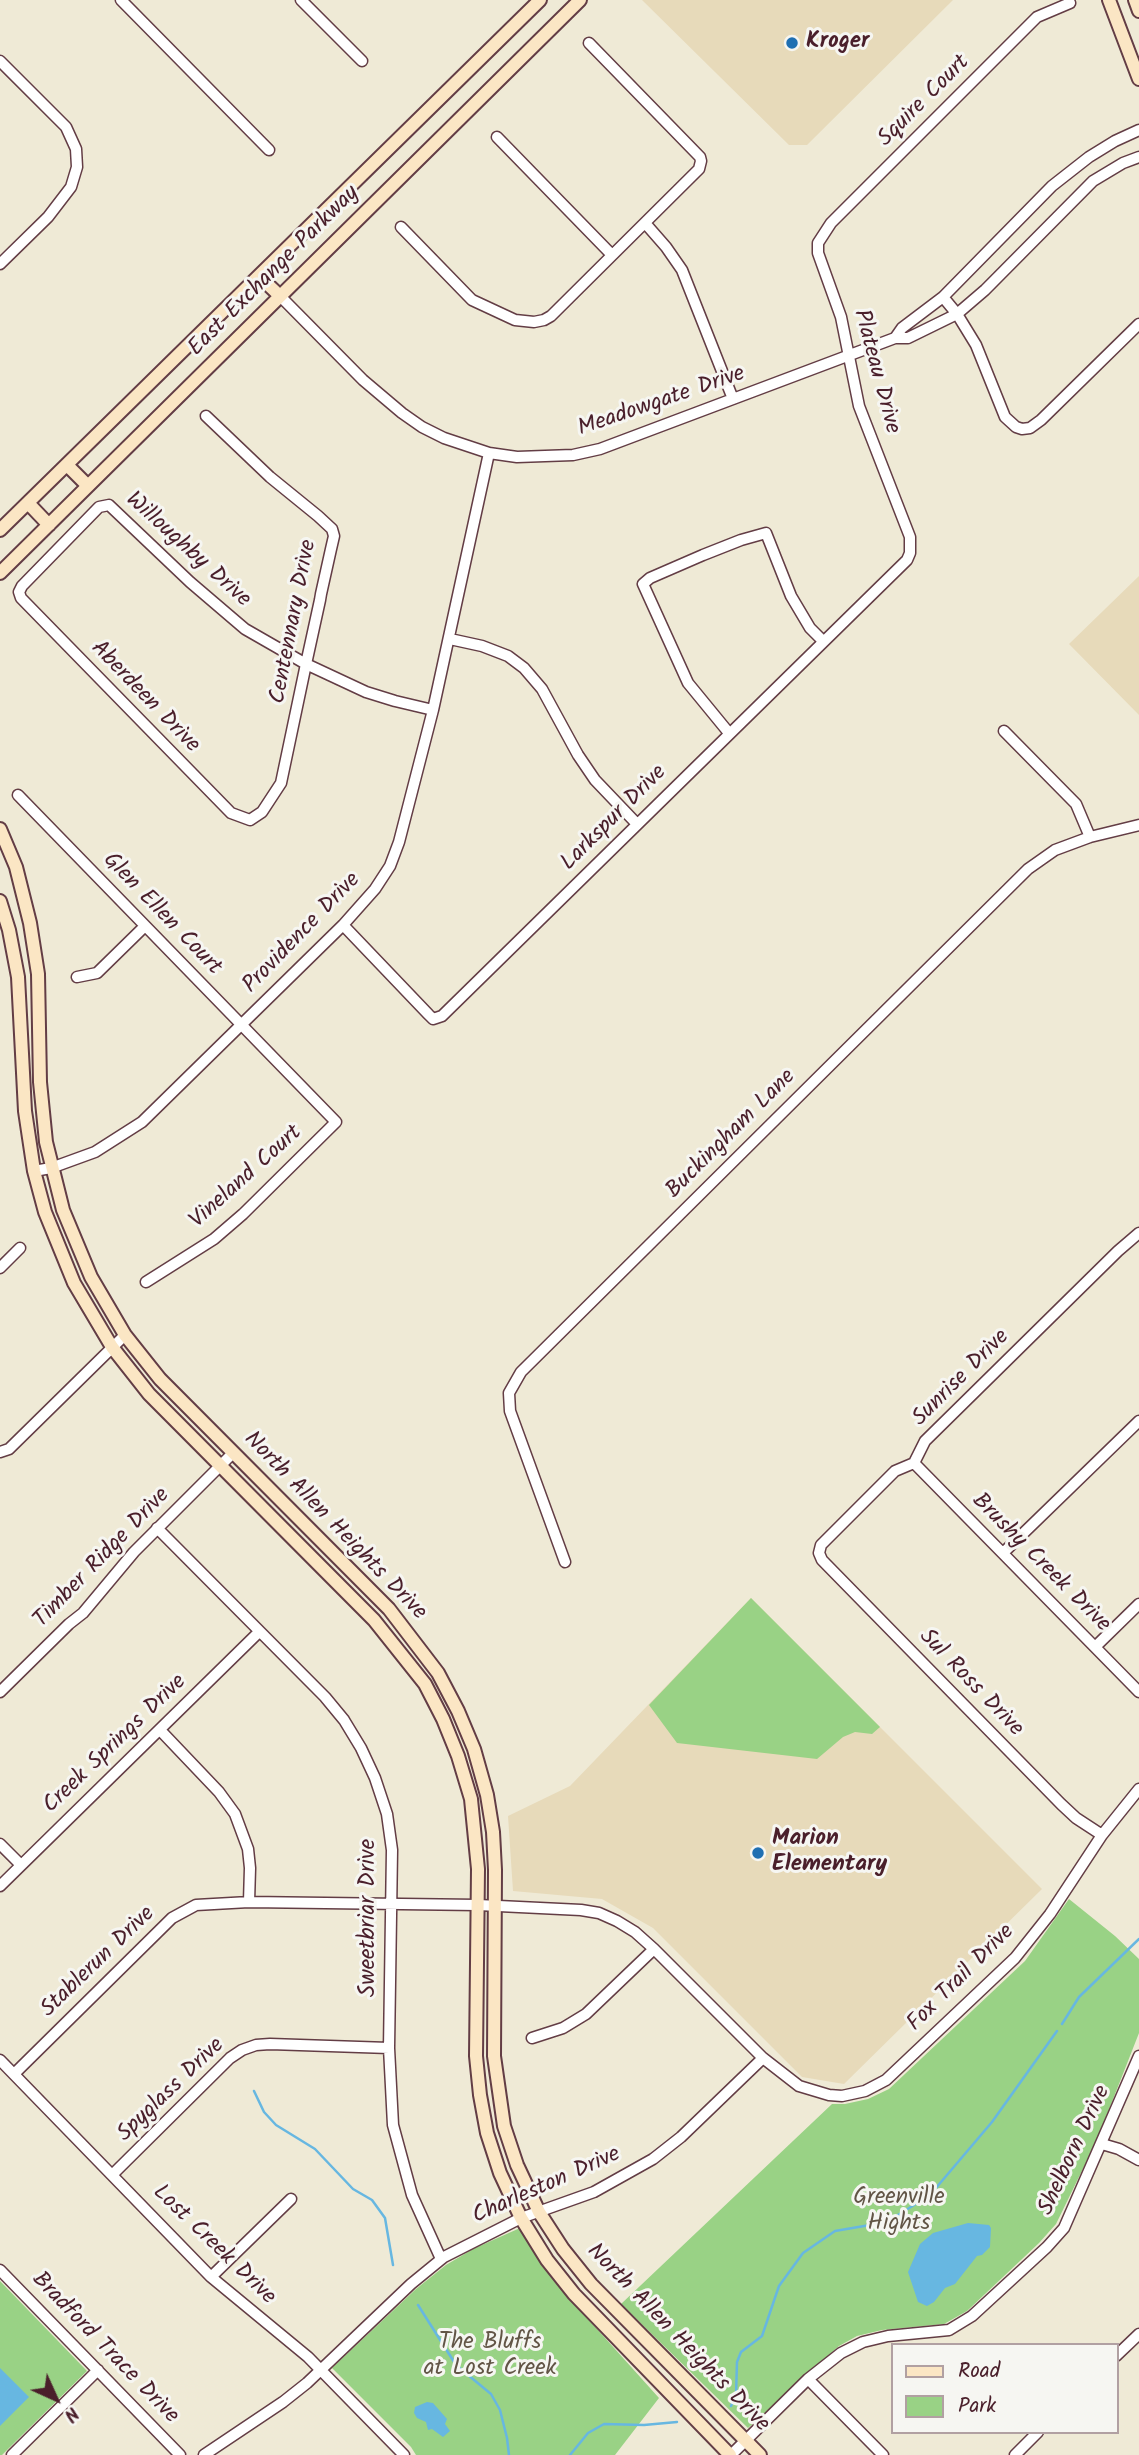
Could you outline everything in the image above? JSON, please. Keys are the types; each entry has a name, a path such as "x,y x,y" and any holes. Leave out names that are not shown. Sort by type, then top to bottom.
{"main road":[{"name":"East Exchange Parkway","path":"0,530 540,0"},
{"name":"East Exchange Parkway","path":"0,573 579,0"},
{"path":"1109,0 1139,79"},
{"path":"1135,0 1139,11"},
{"path":"259,276 280,296"},
{"path":"67,465 88,486"},
{"path":"27,503 48,525"},
{"name":"North Allen Heights Drive","path":"0,829 19,878 30,923 38,974 41,1101 51,1168 76,1244 102,1298 125,1335 160,1378 389,1609 438,1673 474,1749 487,1795 493,1832 496,1906 494,2056 504,2126 517,2165 539,2212 562,2249 591,2284 760,2455"},
{"name":"North Allen Heights Drive","path":"0,901 18,977 25,1111 34,1171 60,1251 92,1316 112,1348 149,1394 374,1620 425,1684 443,1718 471,1799 478,1869 476,2056 487,2133 500,2173 547,2260 575,2294 730,2455"}],"street":[{"path":"121,0 269,150"},
{"path":"301,0 362,61"},
{"name":"Squire Court","path":"818,243 831,223 1037,17 1070,3"},
{"path":"401,227 471,300 515,320 534,322 544,320 645,223 699,169 700,156 589,43"},
{"path":"0,61 66,127 76,149 77,167 71,187 48,217 0,264"},
{"name":"Meadowgate Drive","path":"895,338 902,328 943,297 1052,186 1089,157 1139,130"},
{"path":"497,138 612,255"},
{"name":"Meadowgate Drive","path":"280,296 363,380 402,414 444,438 489,453 545,457 587,452 895,338 908,338 957,314 985,290 1093,181 1139,157"},
{"path":"645,223 682,270 733,399"},
{"name":"Plateau Drive","path":"818,243 818,253 838,307 859,406 910,537 911,550"},
{"path":"943,297 976,345 1005,417 1022,429 1030,428 1041,420 1139,324"},
{"name":"Centennary Drive","path":"206,416 270,477 332,529 334,536 281,783 262,812 250,820"},
{"name":"Providence Drive","path":"34,1171 51,1168 95,1152 142,1122 343,925 375,889 390,866 399,842 433,710 489,453"},
{"name":"Willoughby Drive","path":"105,505 115,508 190,582 245,629 306,664 366,692 433,710"},
{"name":"Aberdeen Drive","path":"105,505 22,586 19,592 21,598 231,813 250,820"},
{"path":"729,733 688,682 643,584 650,578 703,555 766,533 791,596 810,628 823,641"},
{"name":"Larkspur Drive","path":"343,925 433,1019 442,1016 907,560 911,550"},
{"path":"450,639 482,646 508,656 524,668 542,689 589,772 637,824"},
{"path":"1004,731 1076,804 1090,837"},
{"name":"Glen Ellen Court","path":"18,795 336,1122"},
{"name":"Buckingham Lane","path":"565,1562 510,1411 509,1393 521,1372 1021,876 1055,850 1090,837 1139,825"},
{"path":"77,977 97,973 145,926"},
{"name":"Vineland Court","path":"146,1282 224,1230 336,1122"},
{"name":"Sunrise Drive","path":"819,1553 821,1545 895,1471 914,1463 925,1441 1139,1233"},
{"path":"0,1268 20,1248"},
{"path":"0,1452 9,1449 125,1335"},
{"path":"1003,1553 1139,1421"},
{"name":"Timber Ridge Drive","path":"0,1692 83,1613 156,1528 233,1453"},
{"name":"Brushy Creek Drive","path":"914,1463 1139,1692"},
{"name":"Sweetbriar Drive","path":"156,1528 325,1697 344,1720 375,1778 387,1814 392,1850 389,2048 393,2125 412,2195 441,2259"},
{"name":"Sul Ross Drive","path":"819,1553 822,1560 1061,1804 1076,1818 1102,1835"},
{"path":"1095,1647 1139,1604"},
{"name":"Creek Springs Drive","path":"0,1886 259,1632"},
{"path":"160,1730 219,1792 234,1814 248,1849 249,1902"},
{"name":"Fox Trail Drive","path":"763,2058 799,2086 829,2095 842,2096 865,2091 886,2080 1016,1958 1050,1914 1102,1835 1139,1789"},
{"path":"0,1844 21,1865"},
{"name":"Stablerun Drive","path":"14,2074 172,1918 196,1905 249,1902 392,1905"},
{"path":"392,1905 478,1905 599,1913 635,1932 763,2058"},
{"path":"532,2038 563,2028 586,2014 654,1949"},
{"name":"Spyglass Drive","path":"112,2175 230,2058 242,2050 270,2044 389,2048"},
{"name":"Shelborn Drive","path":"730,2455 808,2379 841,2353 863,2342 888,2336 950,2330 972,2316 1047,2248 1064,2228 1139,2056"},
{"name":"Charleston Drive","path":"204,2455 283,2402 441,2259 522,2218 594,2192 653,2160 681,2137 763,2058"},
{"name":"Lost Creek Drive","path":"0,2060 211,2277 308,2357 404,2455"},
{"path":"1102,2144 1119,2149 1139,2160"},
{"path":"211,2277 290,2199"},
{"name":"Bradford Trace Drive","path":"0,2270 180,2455"},
{"path":"1118,2354 1139,2334"},
{"path":"12,2455 98,2370"},
{"path":"808,2379 883,2455"},
{"path":"1015,2455 1036,2434"}],"shaded area":[{"path":"642,0 953,0 807,145 789,145"},
{"path":"1139,576 1139,715 1069,644"},
{"name":"Marion Elementary","path":"751,1598 1042,1889 844,2084 802,2077 653,1928 602,1899 513,1891 508,1816 570,1786"}],"green space":[{"path":"751,1598 880,1727 872,1734 855,1732 843,1737 817,1759 677,1743 649,1705"},
{"name":"Greenville Hights","path":"1069,1899 1139,1959 1139,2033 1097,2140 1056,2224 967,2311 944,2324 882,2330 857,2336 839,2346 748,2428 621,2304 832,2104 868,2099 889,2089 1025,1961"},
{"name":"The Bluffs at Lost Creek","path":"520,2228 570,2299 659,2398 615,2455 416,2455 332,2368 416,2289 446,2265 473,2249"},
{"path":"0,2281 87,2371 2,2455 0,2455"}],"water":[{"path":"968,2223 989,2225 990,2247 977,2256 955,2284 945,2288 934,2302 927,2306 918,2302 908,2272 920,2244 933,2233"},
{"path":"0,2368 29,2397 0,2426"},
{"path":"427,2402 433,2403 447,2419 445,2424 450,2431 443,2437 432,2429 428,2430 426,2422 417,2418 414,2413 415,2407"}],"waterway":[{"path":"1062,2024 1079,1997 1139,1939"},
{"path":"731,2406 736,2395 737,2362 741,2352 762,2336 779,2286 803,2253 835,2231 870,2225 898,2215 930,2195 992,2122 1057,2031"},
{"path":"254,2091 264,2112 276,2125 315,2149 353,2189 372,2200 385,2218 393,2265"},
{"path":"418,2305 456,2365 491,2394 500,2410 509,2455"},
{"path":"570,2455 588,2433 604,2424 677,2422"}],"place":[{"name":"Kroger","path":"792,43"},
{"name":"Marion Elementary","path":"758,1853"}]}
